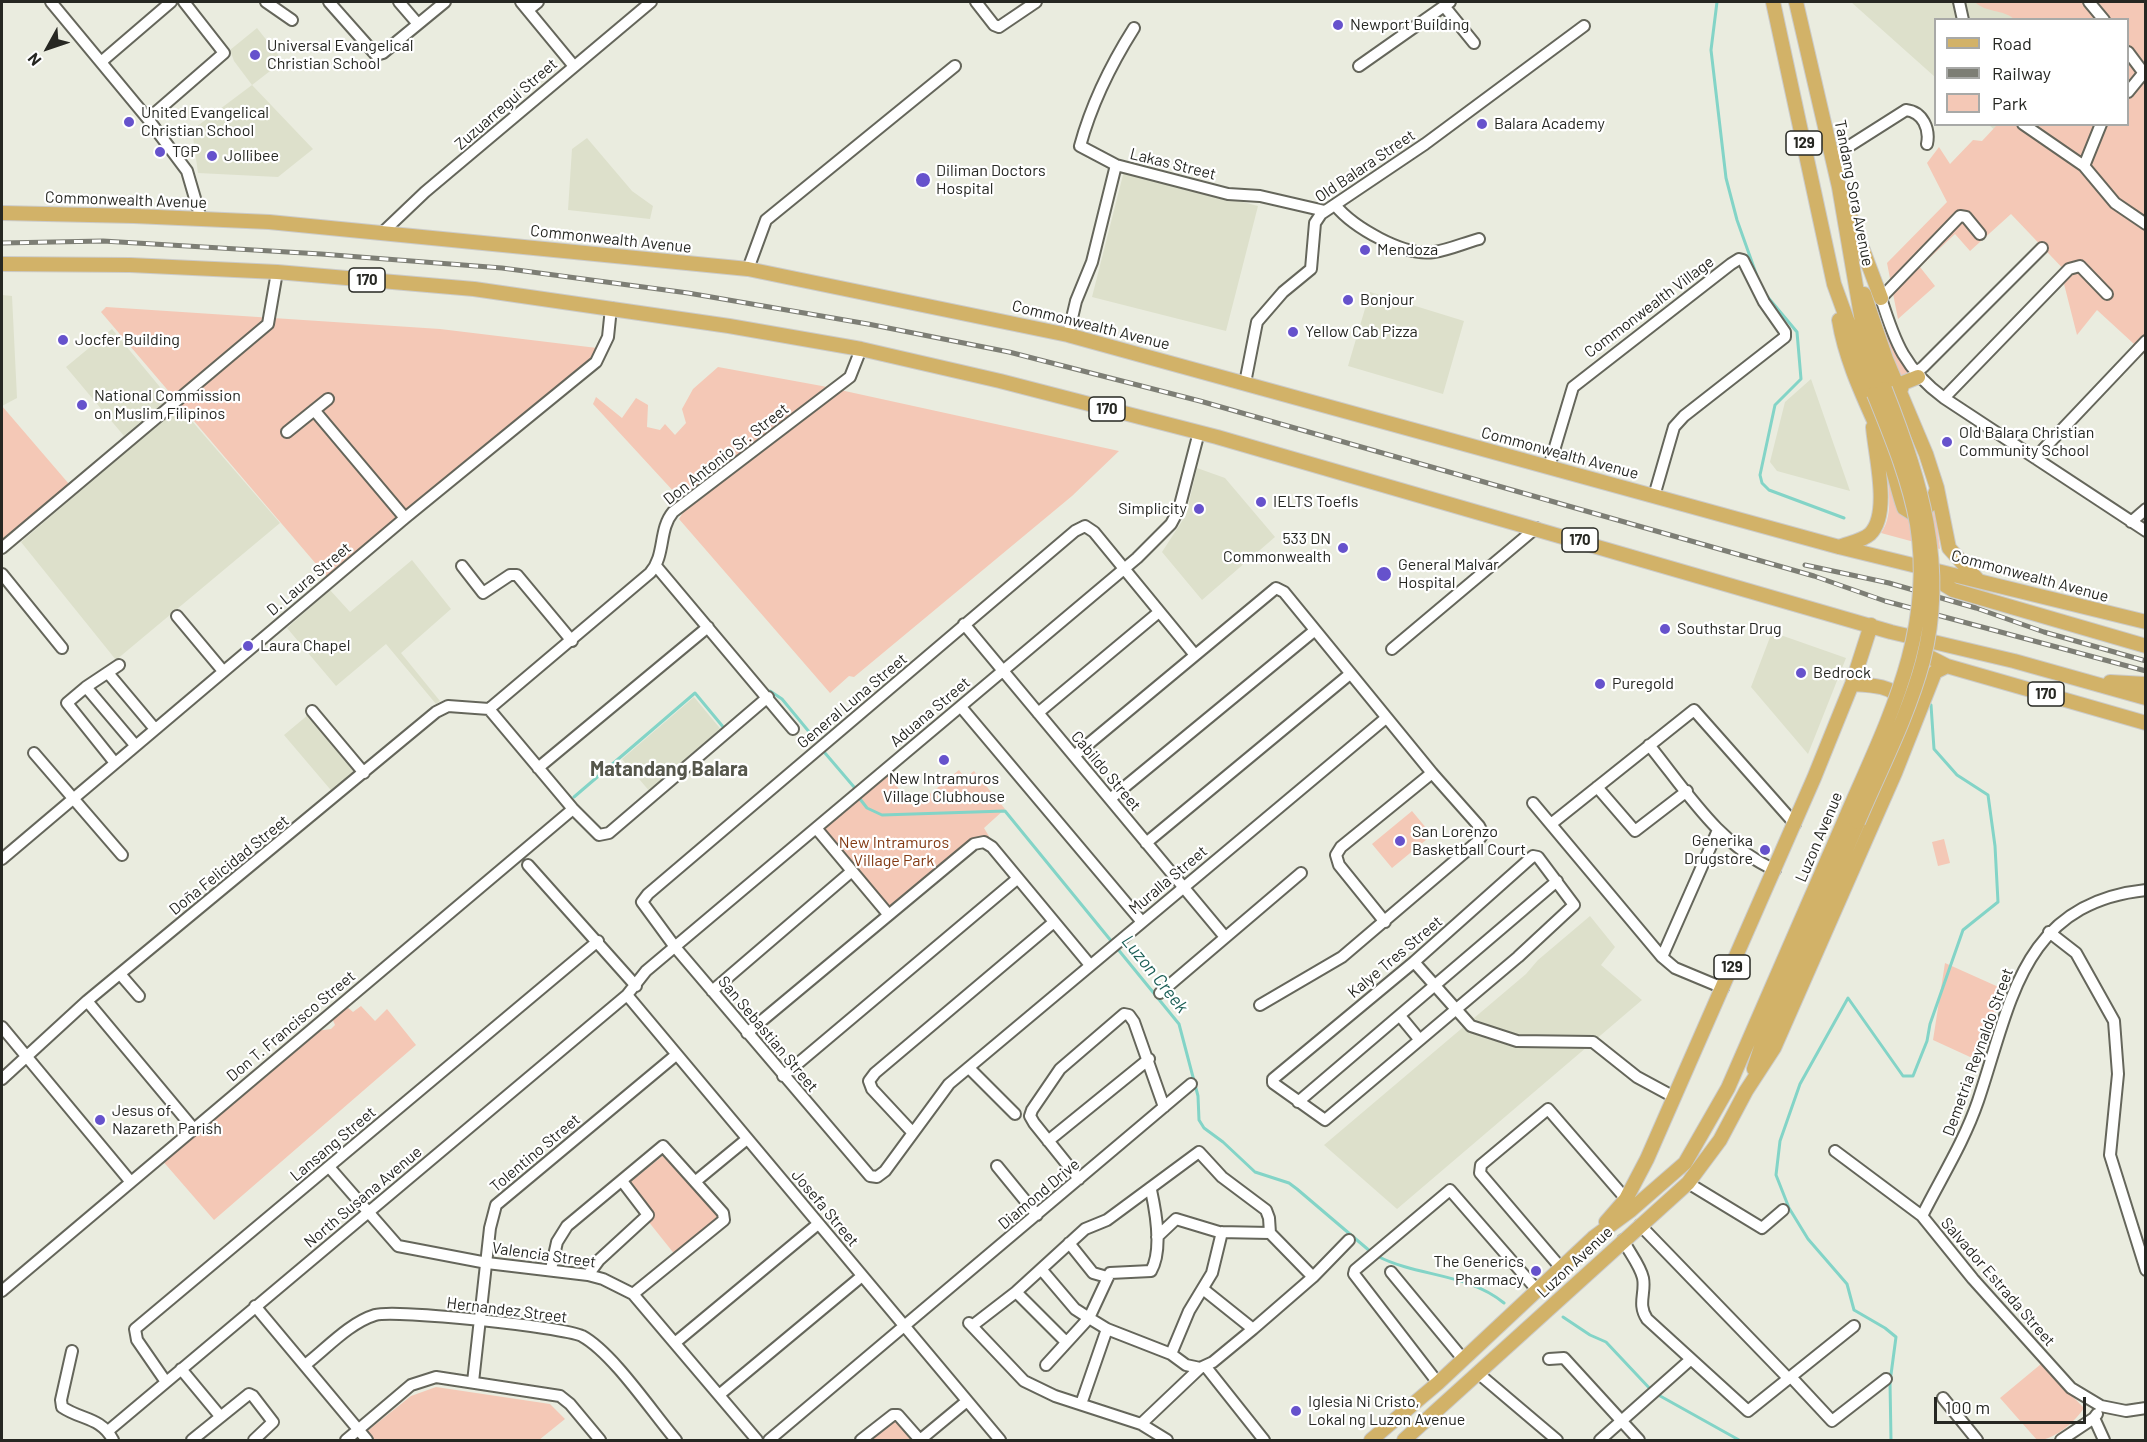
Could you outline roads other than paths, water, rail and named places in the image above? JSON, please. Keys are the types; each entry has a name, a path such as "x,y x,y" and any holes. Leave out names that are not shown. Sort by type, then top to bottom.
{"main road":[{"name":"129","path":"1773,2 1834,284 1880,392"},
{"name":"Tandang Sora Avenue","path":"1796,2 1839,187 1864,333 1880,392"},
{"path":"1839,187 1881,298"},
{"name":"Commonwealth Avenue","path":"2,213 201,219 383,232 748,270 1068,335 1839,547 1978,579 2065,604 2145,622"},
{"name":"170","path":"2,264 130,265 277,272 474,289 611,308 861,349 1000,381 1199,432 1891,632 2087,681 2145,698"},
{"path":"1853,270 1926,454 1949,548 1978,579"},
{"path":"1834,284 1844,345 1872,419 1884,442 1904,508 1912,513 1923,511 1932,503 1936,488"},
{"path":"1900,392 1903,383 1916,375"},
{"name":"Luzon Avenue","path":"1746,1091 1763,1041 1852,819 1906,675 1914,640 1919,599 1920,553 1915,515 1880,392"},
{"path":"1839,547 1869,534 1879,518 1880,488 1872,419"},
{"path":"1906,562 1953,590 2145,646"},
{"name":"Luzon Avenue","path":"1593,1238 1626,1198 1647,1159 1795,824 1852,684 1870,625"},
{"name":"170","path":"1891,632 1902,643 1947,666 2145,723"},
{"name":"Luzon Avenue","path":"1404,1440 1479,1374 1640,1224 1688,1183 1720,1140 1746,1091 1774,1048 1935,672 1947,666"},
{"path":"2087,681 2145,684"},
{"path":"1852,684 1877,685 1899,695 1911,711 1914,725"},
{"name":"Luzon Avenue","path":"1371,1440 1437,1383 1593,1238 1631,1210 1685,1163 1728,1088 1852,819"}],"street":[{"path":"53,2 187,171 201,219"},
{"path":"101,62 171,2"},
{"path":"148,119 224,53 184,2"},
{"path":"266,2 292,20"},
{"path":"329,2 376,55 383,53 445,2"},
{"path":"399,2 418,24"},
{"path":"538,2 524,6 573,65"},
{"name":"Zuzuarregui Street","path":"383,232 573,65 651,2"},
{"path":"976,2 994,25 999,27 1036,2"},
{"path":"1959,2 1963,18"},
{"path":"2089,2 2102,18"},
{"path":"1359,66 1447,4 1474,43"},
{"name":"Old Balara Street","path":"1245,383 1257,321 1283,292 1311,269 1315,223 1325,211 1443,130 1584,26"},
{"path":"1116,165 1080,146 1097,93 1111,64 1134,28"},
{"path":"2129,54 2145,73 2129,90"},
{"path":"748,270 766,220 955,66"},
{"path":"1832,157 1906,110 1915,113 1926,126 1927,144"},
{"path":"2026,126 2084,166 2115,203 2145,224"},
{"path":"2084,166 2100,126"},
{"name":"Lakas Street","path":"1068,335 1076,301 1092,262 1116,165 1228,194 1260,196 1325,211"},
{"path":"1335,205 1353,223 1413,252 1434,252 1479,238"},
{"path":"1980,234 1966,217 1958,217 1881,298 1894,339 1916,375 1944,398 2145,531"},
{"path":"1916,375 2042,248"},
{"name":"Commonwealth Village","path":"1549,467 1573,387 1731,264 1739,259 1743,260 1764,302 1785,332 1785,337 1684,416 1674,427 1654,496"},
{"path":"1944,398 2069,269 2080,266 2107,294"},
{"path":"2,548 268,324 277,272"},
{"name":"D. Laura Street","path":"2,859 405,518 596,362 608,338 611,308"},
{"path":"2035,458 2145,341"},
{"name":"Don Antonio Sr. Street","path":"656,566 666,522 673,512 850,377 861,349"},
{"path":"286,432 328,399"},
{"path":"314,410 405,518"},
{"name":"Aduana Street","path":"636,986 646,971 1158,538 1175,516 1199,432"},
{"path":"2131,522 2145,509"},
{"name":"General Luna Street","path":"642,902 648,894 1074,531 1085,526 1094,532 1124,569"},
{"path":"1392,649 1536,528"},
{"path":"462,566 483,593 514,573 572,641"},
{"path":"768,697 609,833 599,835 573,809 489,709 572,641 656,566 768,697 793,729"},
{"path":"1124,569 1195,655"},
{"path":"2,574 62,648"},
{"path":"1074,756 1268,592 1276,588 1284,592 1386,718 1479,826 1483,834 1478,842 1385,922 1330,966 1260,1005"},
{"path":"1038,713 1160,612"},
{"path":"177,616 223,671"},
{"name":"Cabildo Street","path":"964,624 1225,937"},
{"path":"538,768 708,627"},
{"path":"1110,799 1314,631"},
{"path":"115,763 67,703 119,665"},
{"path":"108,673 155,729"},
{"path":"1146,843 1350,674"},
{"path":"86,687 135,745"},
{"name":"Doña Felicidad Street","path":"2,1079 87,1001 443,707 489,709"},
{"path":"960,707 1142,922"},
{"path":"312,711 364,773"},
{"path":"1551,824 1691,711 1699,712 1795,824"},
{"name":"Muralla Street","path":"877,1177 885,1171 942,1092 1386,718"},
{"path":"1649,745 1718,830 1739,851 1775,870"},
{"path":"34,753 122,855"},
{"path":"1385,922 1339,865 1336,855 1341,847 1432,773"},
{"path":"1597,787 1635,831 1687,791"},
{"path":"1533,803 1662,957 1676,968 1722,988"},
{"name":"Don T. Francisco Street","path":"2,1291 573,809"},
{"path":"816,828 888,914"},
{"path":"1662,957 1718,830"},
{"path":"747,1032 974,844 984,842 992,847 1090,965"},
{"name":"Kalye Tres Street","path":"1298,1102 1274,1083 1273,1078 1414,962 1535,856 1557,881"},
{"path":"528,865 636,986"},
{"path":"712,992 852,871"},
{"path":"1160,993 1301,873"},
{"path":"783,1076 1017,879"},
{"path":"1557,881 1574,905 1455,1010 1325,1120 1298,1102 1557,881"},
{"name":"Demetria Reynaldo Street","path":"1922,1216 1962,1140 1978,1101 1997,1034 2031,956 2049,932 2075,913 2119,893 2145,890"},
{"name":"San Sebastian Street","path":"642,902 712,992 861,1168 870,1176 877,1177"},
{"path":"912,1133 872,1089 869,1081 875,1073 1054,922"},
{"path":"2049,932 2076,953 2114,1021 2118,1074 2110,1155 2145,1270"},
{"name":"Lansang Street","path":"166,1382 137,1340 135,1329 598,941"},
{"path":"1414,962 1464,1021 1480,1030 1517,1041 1593,1042 1637,1077 1674,1096"},
{"path":"120,974 139,996"},
{"name":"North Susana Avenue","path":"110,1436 181,1369 636,986"},
{"name":"Josefa Street","path":"627,995 1000,1440"},
{"path":"87,1001 194,1128"},
{"path":"1079,1179 1030,1116 1050,1079 1124,1014 1129,1015 1149,1059 1164,1107"},
{"path":"1400,1016 1419,1039"},
{"path":"2,1027 130,1181"},
{"name":"Tolentino Street","path":"473,1382 492,1213 496,1205 676,1055"},
{"path":"1048,1141 1149,1059"},
{"path":"969,1068 1015,1114"},
{"name":"Diamond Drive","path":"769,1440 1191,1084"},
{"path":"1561,1268 1480,1173 1481,1165 1548,1109 1626,1198"},
{"path":"696,1182 747,1139"},
{"path":"551,1269 557,1242 567,1226 663,1146 723,1213 724,1220 633,1294"},
{"name":"Salvador Estrada Street","path":"1835,1151 1922,1216 1973,1279 2071,1388 2101,1406 2126,1411 2145,1408"},
{"path":"1167,1440 1141,1424 1054,1396 1024,1381 970,1324 1016,1292 1085,1229 1107,1220 1151,1190 1199,1152 1222,1177 1266,1210 1270,1233 1313,1277"},
{"path":"997,1166 1037,1215"},
{"name":"Valencia Street","path":"329,1167 398,1246 487,1263 588,1275 603,1279 633,1294 757,1440"},
{"path":"588,1275 599,1260 648,1215 622,1181"},
{"path":"1688,1183 1758,1227 1764,1227 1783,1210"},
{"path":"1046,1365 1089,1318 1107,1277 1116,1271 1151,1271 1157,1262 1157,1237 1151,1190"},
{"path":"1437,1383 1354,1272 1450,1190 1537,1290"},
{"path":"1157,1237 1176,1219 1222,1232 1270,1233"},
{"path":"676,1342 818,1224"},
{"path":"1640,1224 1832,1421 1886,1379"},
{"path":"1170,1354 1189,1311 1212,1273 1222,1232"},
{"path":"1141,1424 1203,1367 1253,1329 1313,1277 1349,1240"},
{"path":"1623,1240 1644,1279 1641,1305 1643,1312 1690,1360 1748,1411 1854,1326"},
{"path":"1069,1243 1093,1273 1107,1277"},
{"path":"1041,1269 1074,1309 1107,1329 1170,1354 1186,1365 1203,1367 1264,1440"},
{"path":"1391,1272 1463,1359"},
{"path":"719,1395 862,1276"},
{"path":"1203,1289 1253,1329"},
{"path":"1016,1292 1066,1342"},
{"path":"255,1306 367,1440"},
{"name":"Hernandez Street","path":"305,1365 362,1320 377,1314 393,1312 580,1335 609,1360 676,1440"},
{"path":"1081,1404 1107,1329"},
{"path":"72,1351 61,1400 62,1407 96,1420 110,1436"},
{"path":"1549,1359 1564,1358 1639,1440"},
{"path":"1600,1440 1690,1360"},
{"path":"181,1369 220,1416"},
{"path":"1479,1374 1553,1439"},
{"path":"346,1440 411,1385 436,1377 560,1396 570,1404 595,1439"},
{"path":"192,1440 249,1394 273,1422 254,1440"},
{"path":"1943,1398 1977,1440"},
{"path":"861,1440 893,1415 898,1414 920,1440 968,1401"},
{"path":"2061,1440 2094,1418 2101,1406"},
{"path":"2094,1418 2104,1440"}],"waterway":[{"path":"1717,2 1711,50 1726,178 1737,220 1758,279"},
{"path":"1766,295 1797,332 1801,379 1775,405 1760,475 1762,483 1769,490 1844,518"},
{"name":"Luzon Creek","path":"770,691 782,699 815,739"},
{"name":"Luzon Creek","path":"574,797 695,693 724,728 727,726"},
{"path":"1891,1440 1890,1382 1896,1337 1854,1310 1847,1284 1808,1239 1789,1208 1776,1175 1780,1141 1800,1084 1848,998 1903,1076 1913,1076 1927,1041 1930,1024 1963,930 1998,902 1995,846 1988,795 1957,775 1934,749 1931,705"},
{"name":"Luzon Creek","path":"825,753 854,787"},
{"name":"Luzon Creek","path":"860,799 867,808 882,815 1005,811 1179,1024 1198,1096 1199,1120 1204,1128 1223,1142 1255,1172 1289,1183 1371,1252"},
{"name":"Luzon Creek","path":"1377,1256 1409,1268 1459,1280 1490,1293 1504,1303"},
{"name":"Luzon Creek","path":"1563,1317 1590,1335 1606,1342 1653,1392 1739,1440"}],"railway":[{"path":"2,243 103,241 502,268 688,293 868,324 1009,352 1200,401 1814,576 1885,601 2146,671"},
{"path":"1805,565 1889,583 1976,608 2044,632 2146,661"}],"place":[{"name":"Newport Building","path":"1338,25"},
{"name":"Universal Evangelical Christian School","path":"255,55"},
{"name":"United Evangelical Christian School","path":"129,122"},
{"name":"Balara Academy","path":"1482,124"},
{"name":"TGP","path":"160,152"},
{"name":"Jollibee","path":"212,156"},
{"name":"Diliman Doctors Hospital","path":"923,180"},
{"name":"Mendoza","path":"1365,250"},
{"name":"Bonjour","path":"1348,300"},
{"name":"Yellow Cab Pizza","path":"1293,332"},
{"name":"Jocfer Building","path":"63,340"},
{"name":"National Commission on Muslim Filipinos","path":"82,405"},
{"name":"Old Balara Christian Community School","path":"1947,442"},
{"name":"IELTS Toefls","path":"1261,502"},
{"name":"Simplicity","path":"1199,509"},
{"name":"533 DN Commonwealth","path":"1343,548"},
{"name":"General Malvar Hospital","path":"1384,574"},
{"name":"Southstar Drug","path":"1665,629"},
{"name":"Laura Chapel","path":"248,646"},
{"name":"Bedrock","path":"1801,673"},
{"name":"Puregold","path":"1600,684"},
{"name":"New Intramuros Village Clubhouse","path":"944,760"},
{"name":"San Lorenzo Basketball Court","path":"1400,841"},
{"name":"Generika Drugstore","path":"1765,850"},
{"name":"Jesus of Nazareth Parish","path":"100,1120"},
{"name":"The Generics Pharmacy","path":"1536,1271"},
{"name":"Iglesia Ni Cristo, Lokal ng Luzon Avenue","path":"1296,1411"}],"district":[{"name":"Matandang Balara","path":"669,769"}],"park label":[{"name":"New Intramuros Village Park","path":"894,852"}]}
